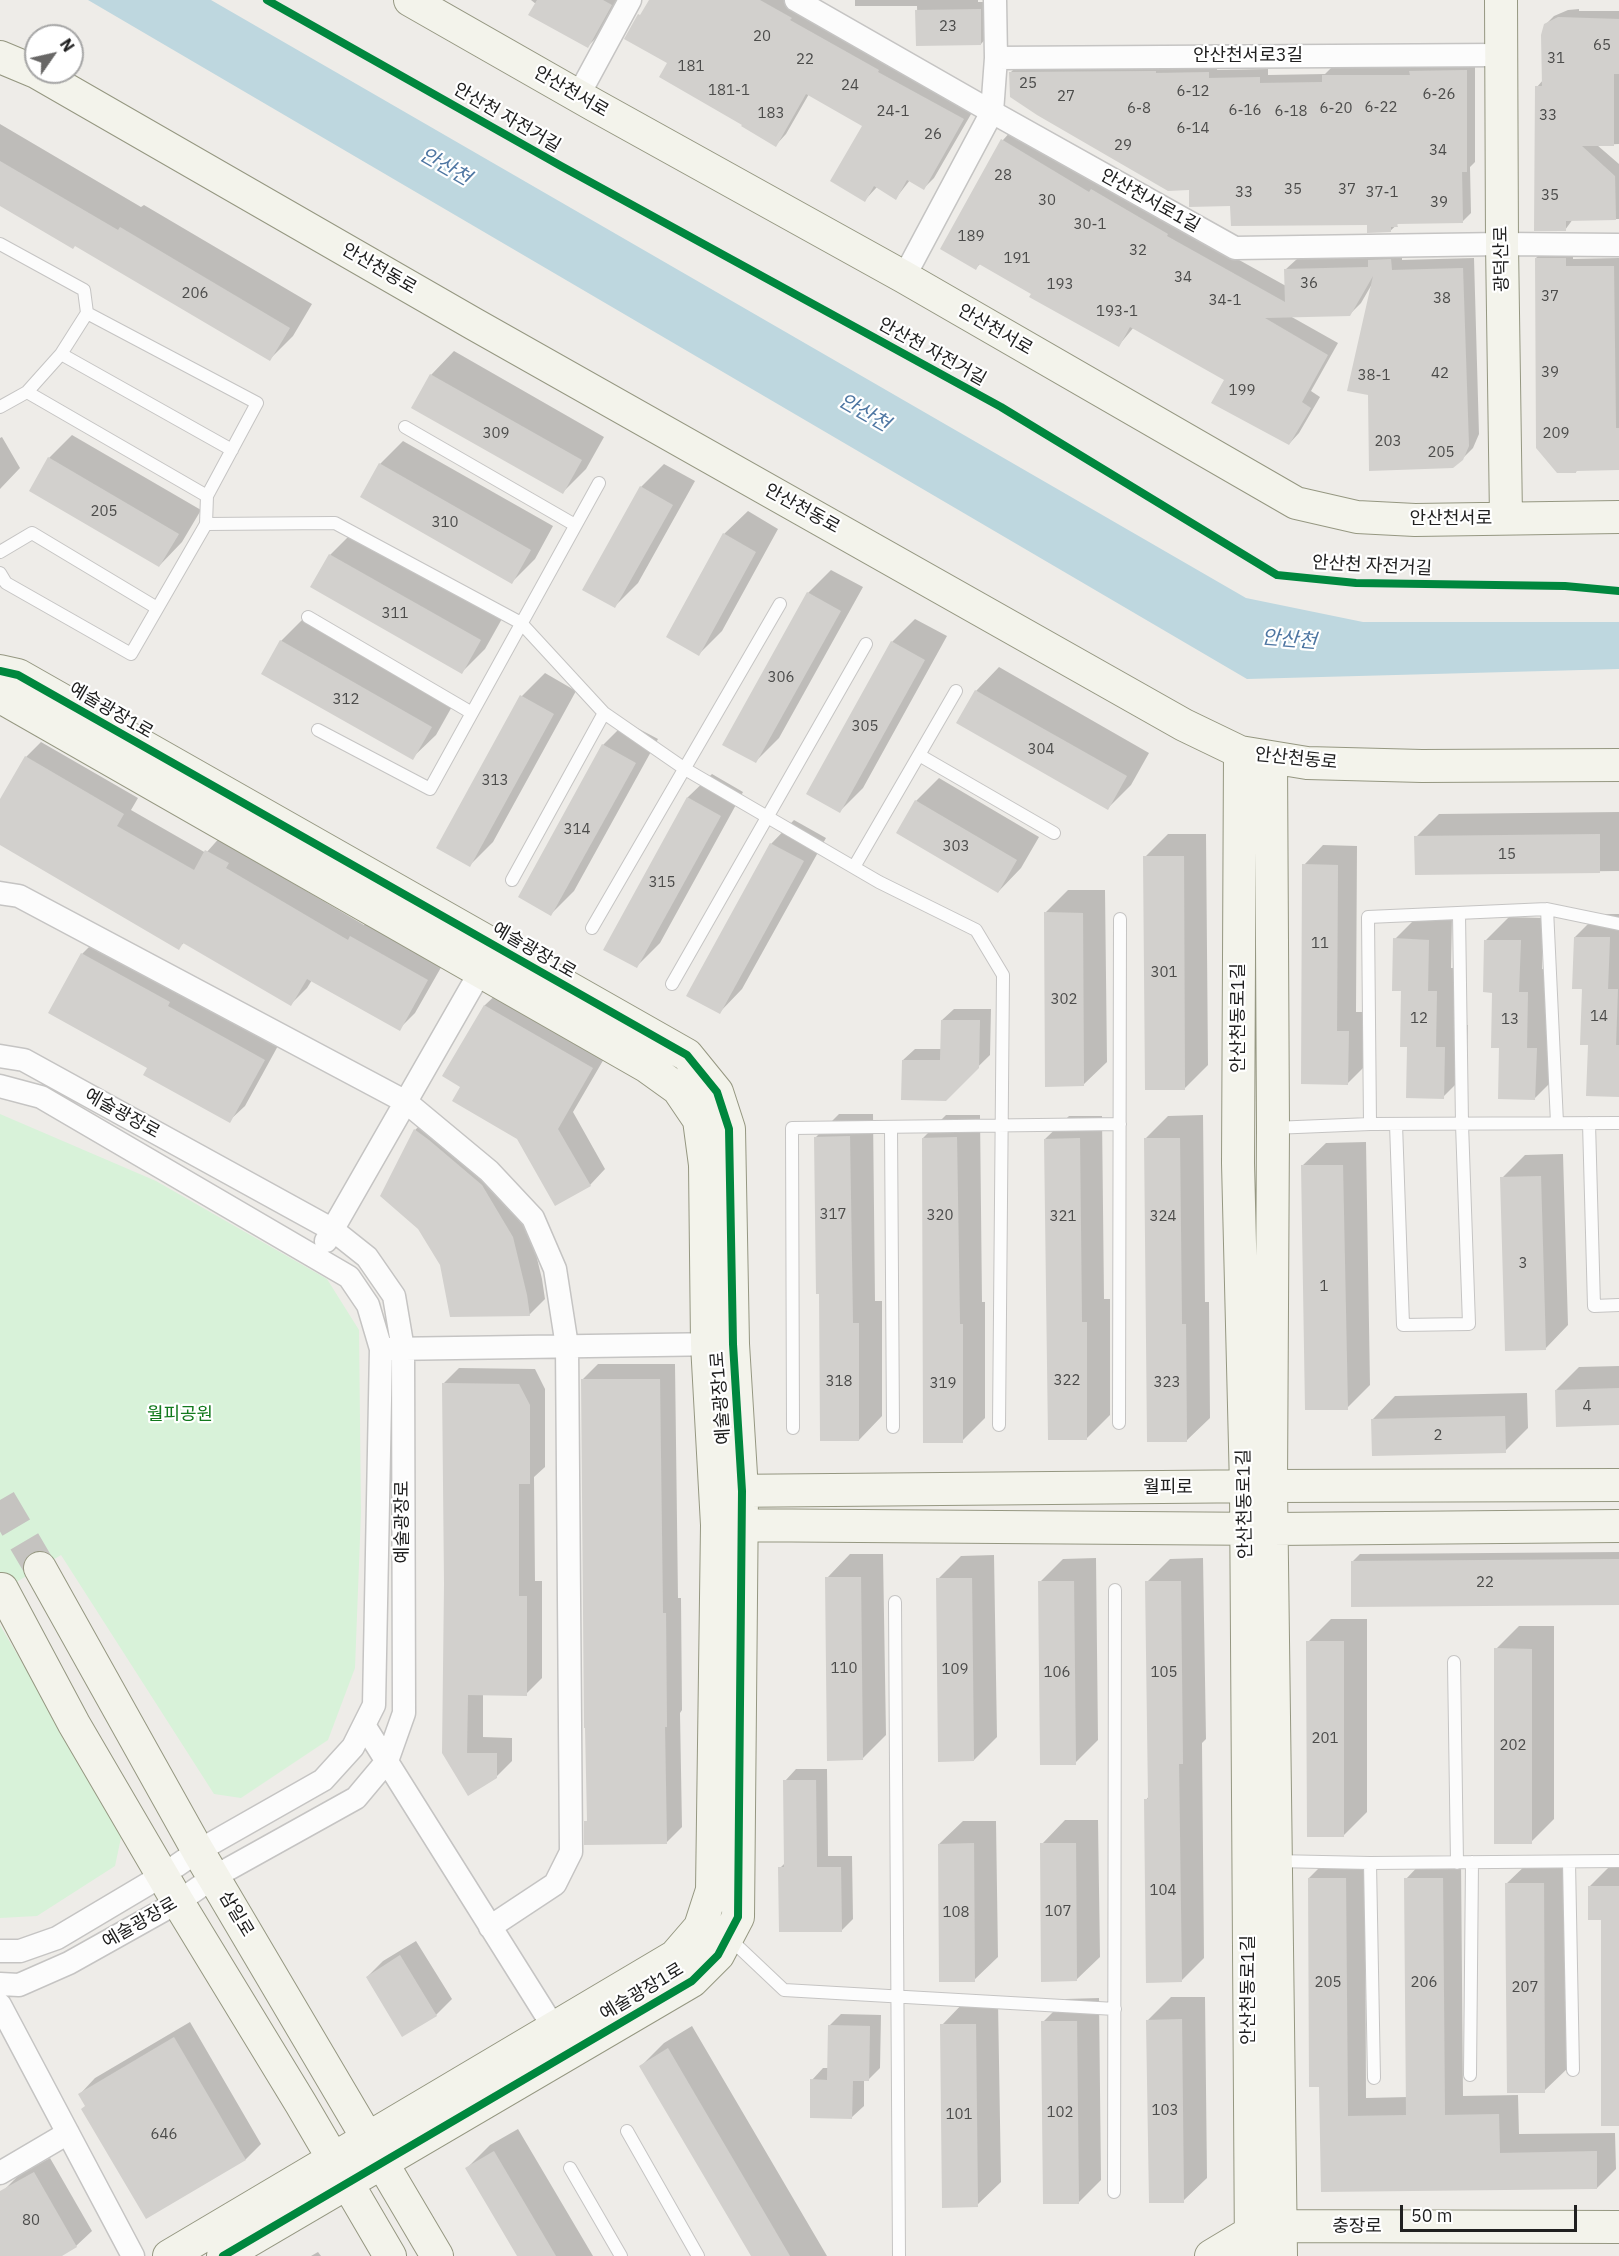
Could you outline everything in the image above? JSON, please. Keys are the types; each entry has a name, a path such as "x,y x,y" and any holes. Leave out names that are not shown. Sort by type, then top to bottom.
{"street":[{"name":"안산천서로","path":"410,0 904,277 1296,502 1357,517 1415,520 1619,517"},
{"path":"578,96 630,0"},
{"name":"안산천서로1길","path":"796,0 833,10 992,112 1235,248 1502,244 1619,245"},
{"path":"904,277 992,112 996,58 995,0"},
{"name":"광덕산로","path":"1501,0 1506,518"},
{"name":"안산천서로3길","path":"996,58 1500,55"},
{"name":"안산천동로","path":"0,57 24,67"},
{"name":"안산천동로","path":"57,84 474,324 1184,725 1240,752 1306,763 1422,766 1619,765"},
{"name":"예술광장1로","path":"0,671 18,675 488,959 678,1089 699,1120 720,1344 729,1491 738,1917 718,1955 692,1981 562,2040"},
{"name":"예술광장1로","path":"0,699 6,700 488,959"},
{"name":"안산천동로1길","path":"1240,752 1238,1163 1258,1486 1266,2243"},
{"name":"안산천동로1길","path":"1258,1486 1273,1128 1271,758"},
{"path":"0,893 19,896 406,1102 489,1171 533,1218 555,1269 567,1346 571,1852 555,1884 490,1927"},
{"path":"317,1258 488,959"},
{"name":"예술광장로","path":"0,1056 24,1060 333,1230 367,1257 394,1296 374,1705 353,1747 323,1780 198,1851 163,1875 57,1938 21,1951 0,1951"},
{"name":"예술광장로","path":"0,1086 41,1097 349,1277 368,1305 392,1349 404,1713 387,1761 356,1798 214,1877 178,1902 69,1963 19,1985 0,1984"},
{"path":"392,1349 720,1344"},
{"name":"월피로","path":"729,1491 1619,1485"},
{"path":"730,1525 1259,1528 1619,1526"},
{"name":"예술광장1로","path":"169,2256 340,2171 562,2040 675,1956 700,1927 712,1890 730,1525"},
{"name":"안산천동로1길","path":"1259,1528 1275,1861 1266,2243"},
{"name":"삼일로","path":"40,1568 198,1851 437,2256"},
{"path":"2,1589 74,1724 390,2256"},
{"path":"364,1725 562,2040"},
{"path":"0,2006 133,2256"},
{"path":"0,2173 68,2133"},
{"name":"예술광장1로","path":"223,2256 340,2171"},
{"name":"충장로","path":"1266,2243 1619,2227"},
{"path":"1211,2256 1266,2243"}],"lane":[{"path":"0,244 84,290 87,313 62,354 27,392 0,407"},
{"path":"0,573 6,583 131,654 206,524 207,496 256,403 87,313"},
{"path":"62,354 232,450"},
{"path":"27,392 207,496"},
{"path":"405,428 575,525"},
{"path":"318,730 430,789 598,483"},
{"path":"206,524 335,523 521,623 604,712 685,769 879,882 976,930 1003,975 999,1425"},
{"path":"0,552 32,533 157,608"},
{"path":"592,928 780,604"},
{"path":"308,617 472,713"},
{"path":"672,984 866,644"},
{"path":"854,867 956,691"},
{"path":"512,880 604,712"},
{"path":"919,755 1054,832"},
{"path":"1370,1124 1368,916 1547,909 1619,924"},
{"path":"1547,909 1557,1123"},
{"path":"1396,1124 1403,1325 1469,1324 1462,1124 1459,914"},
{"path":"1119,1423 1120,919"},
{"path":"1589,1123 1594,1306 1619,1305"},
{"path":"1273,1128 1370,1124 1619,1123"},
{"path":"793,1428 792,1128 1120,1124"},
{"path":"891,1127 893,1426"},
{"path":"1114,2192 1116,1590"},
{"path":"895,1602 899,2256"},
{"path":"1454,1662 1457,1863"},
{"path":"1275,1861 1370,1863 1619,1861"},
{"path":"1470,2075 1472,1862"},
{"path":"1569,1862 1573,2070"},
{"path":"1370,1863 1374,2078"},
{"path":"728,1937 784,1990 1115,2009"},
{"path":"627,2131 698,2256"},
{"path":"570,2168 621,2256"}],"green space":[{"name":"월피공원","path":"0,1114 156,1181 327,1279 359,1330 361,1512 355,1668 328,1740 241,1798 214,1794 61,1555 0,1592"},
{"path":"0,1625 122,1833 115,1866 37,1916 0,1918"}],"water":[{"name":"안산천","path":"88,0 211,0 1246,598 1363,622 1619,622 1619,669 1247,679"}],"building":[{"path":"537,0 603,0 612,5 588,48 528,15"},
{"path":"649,0 760,0 792,18 790,20 879,70 878,72 964,119 924,190 907,180 896,200 874,186 865,202 830,181 862,126 806,94 776,147 659,77 667,63 624,39"},
{"path":"981,9 981,45 916,46 915,10"},
{"path":"1558,17 1619,19 1619,74 1614,74 1614,146 1582,146 1615,176 1616,220 1566,221 1566,231 1534,231 1535,86 1542,86 1541,35 1544,24"},
{"path":"1467,70 1467,172 1462,172 1463,223 1397,224 1398,227 1391,227 1391,232 1367,233 1367,225 1231,226 1230,206 1189,207 1189,190 1168,191 1010,97 1009,72 1209,72 1209,78 1260,77 1260,83 1322,82 1322,75 1410,75 1409,71"},
{"path":"1001,139 1089,192 1091,189 1168,234 1167,236 1285,302 1284,269 1368,267 1368,260 1391,259 1392,270 1463,268 1469,446 1463,460 1453,468 1369,471 1368,395 1347,391 1373,276 1350,316 1265,318 1328,355 1302,402 1311,408 1289,445 1211,403 1224,380 1130,327 1119,347 1029,297 1031,294 979,264 976,270 940,249"},
{"path":"0,161 118,230 120,227 290,328 270,361 75,246 73,249 0,206"},
{"path":"1535,258 1566,258 1566,266 1614,266 1616,428 1619,428 1619,470 1557,473 1536,448"},
{"path":"430,374 582,460 563,494 411,408"},
{"path":"48,457 179,534 159,567 29,491"},
{"path":"379,463 531,550 512,584 360,497"},
{"path":"640,486 673,505 615,608 582,590"},
{"path":"723,533 756,552 699,656 666,637"},
{"path":"329,554 481,640 462,674 310,587"},
{"path":"807,592 841,611 756,763 722,745"},
{"path":"280,640 432,727 413,760 261,674"},
{"path":"891,641 925,660 840,813 806,794"},
{"path":"975,690 1127,776 1108,810 956,723"},
{"path":"520,695 554,714 470,867 436,848"},
{"path":"602,744 636,763 551,916 518,897"},
{"path":"25,756 124,814 117,826 194,870 205,850 229,863 226,868 348,940 350,936 428,980 400,1031 307,979 291,1006 183,943 179,950 0,845 0,799"},
{"path":"687,797 721,816 637,968 603,950"},
{"path":"915,800 1017,860 998,893 896,833"},
{"path":"1600,834 1600,873 1415,875 1414,836"},
{"path":"770,843 804,861 720,1014 686,996"},
{"path":"1143,856 1184,856 1185,1090 1145,1090"},
{"path":"1302,864 1338,865 1337,1031 1349,1031 1348,1085 1301,1084"},
{"path":"1044,912 1083,913 1084,1086 1045,1087"},
{"path":"1574,937 1610,937 1608,989 1618,989 1616,1045 1619,1045 1619,1097 1586,1096 1588,1045 1580,1045 1582,989 1572,989"},
{"path":"1393,938 1429,940 1428,991 1437,991 1436,1047 1445,1047 1444,1099 1406,1098 1407,1047 1400,1047 1401,991 1392,991"},
{"path":"1484,940 1521,940 1519,992 1528,992 1527,1048 1537,1048 1535,1100 1498,1099 1499,1048 1491,1048 1492,993 1483,992"},
{"path":"81,953 170,1002 168,1006 265,1060 230,1123 143,1075 147,1068 48,1013"},
{"path":"484,1005 593,1068 558,1129 591,1186 555,1206 517,1139 452,1101 460,1087 442,1076"},
{"path":"941,1020 980,1020 979,1068 946,1101 901,1100 902,1060 940,1060"},
{"path":"414,1129 482,1185 513,1237 530,1316 450,1317 440,1265 418,1229 380,1196"},
{"path":"850,1136 853,1323 859,1323 859,1441 820,1441 819,1294 816,1294 814,1137"},
{"path":"957,1137 960,1324 963,1324 963,1443 923,1443 922,1138"},
{"path":"1080,1138 1082,1322 1087,1322 1087,1440 1048,1440 1044,1139"},
{"path":"1144,1138 1180,1138 1182,1324 1186,1324 1187,1442 1147,1442"},
{"path":"1301,1165 1343,1165 1348,1410 1305,1410"},
{"path":"1541,1176 1546,1350 1505,1351 1500,1177"},
{"path":"581,1379 660,1379 663,1613 666,1613 667,1844 584,1845 584,1821 587,1821"},
{"path":"442,1383 519,1384 530,1405 530,1484 519,1484 519,1596 527,1596 527,1696 468,1695 467,1753 497,1753 497,1778 468,1796 442,1753 444,1584"},
{"path":"1619,1388 1619,1425 1556,1427 1555,1390"},
{"path":"1505,1416 1506,1453 1372,1456 1371,1419"},
{"path":"1619,1559 1619,1605 1351,1607 1351,1561"},
{"path":"825,1577 861,1577 863,1760 827,1761"},
{"path":"936,1578 972,1578 974,1761 938,1762"},
{"path":"1038,1581 1074,1581 1076,1765 1040,1765"},
{"path":"1145,1581 1181,1581 1183,1764 1179,1764 1182,1982 1146,1983 1144,1799 1148,1799"},
{"path":"1306,1641 1344,1641 1344,1837 1307,1837"},
{"path":"1494,1648 1532,1649 1532,1844 1494,1844"},
{"path":"783,1780 816,1780 817,1867 841,1867 842,1932 779,1932 778,1867 784,1867"},
{"path":"974,1843 975,1982 939,1982 938,1844"},
{"path":"1040,1843 1076,1843 1077,1981 1041,1982"},
{"path":"1308,1878 1346,1878 1348,2116 1406,2115 1404,1878 1443,1878 1445,2115 1499,2114 1500,2153 1597,2151 1597,2189 1321,2192 1319,2087 1309,2087"},
{"path":"1505,1883 1544,1883 1545,2093 1507,2093"},
{"path":"1588,1886 1619,1886 1619,2126 1601,2126 1601,1920 1588,1920"},
{"path":"400,1955 437,2016 402,2037 366,1977"},
{"path":"1182,2019 1184,2203 1149,2203 1146,2020"},
{"path":"1041,2021 1077,2021 1079,2204 1043,2204"},
{"path":"940,2024 976,2024 978,2207 942,2208"},
{"path":"828,2025 870,2026 869,2081 853,2081 852,2119 810,2118 810,2079 827,2080"},
{"path":"174,2037 246,2160 146,2219 81,2109 85,2106 78,2094"},
{"path":"668,2048 790,2256 751,2256 639,2066"},
{"path":"494,2151 556,2256 517,2256 465,2168"},
{"path":"34,2172 77,2247 62,2256 0,2256 0,2191"}],"tunnel":[{"path":"0,1500 40,1568"}],"cycle path":[{"name":"안산천 자전거길","path":"267,0 561,166 1001,407 1277,575 1356,583 1565,586 1619,591"},
{"path":"0,671 18,675 687,1055 717,1092 729,1129 733,1344 742,1491 738,1917 718,1955 692,1981 223,2256"}]}
